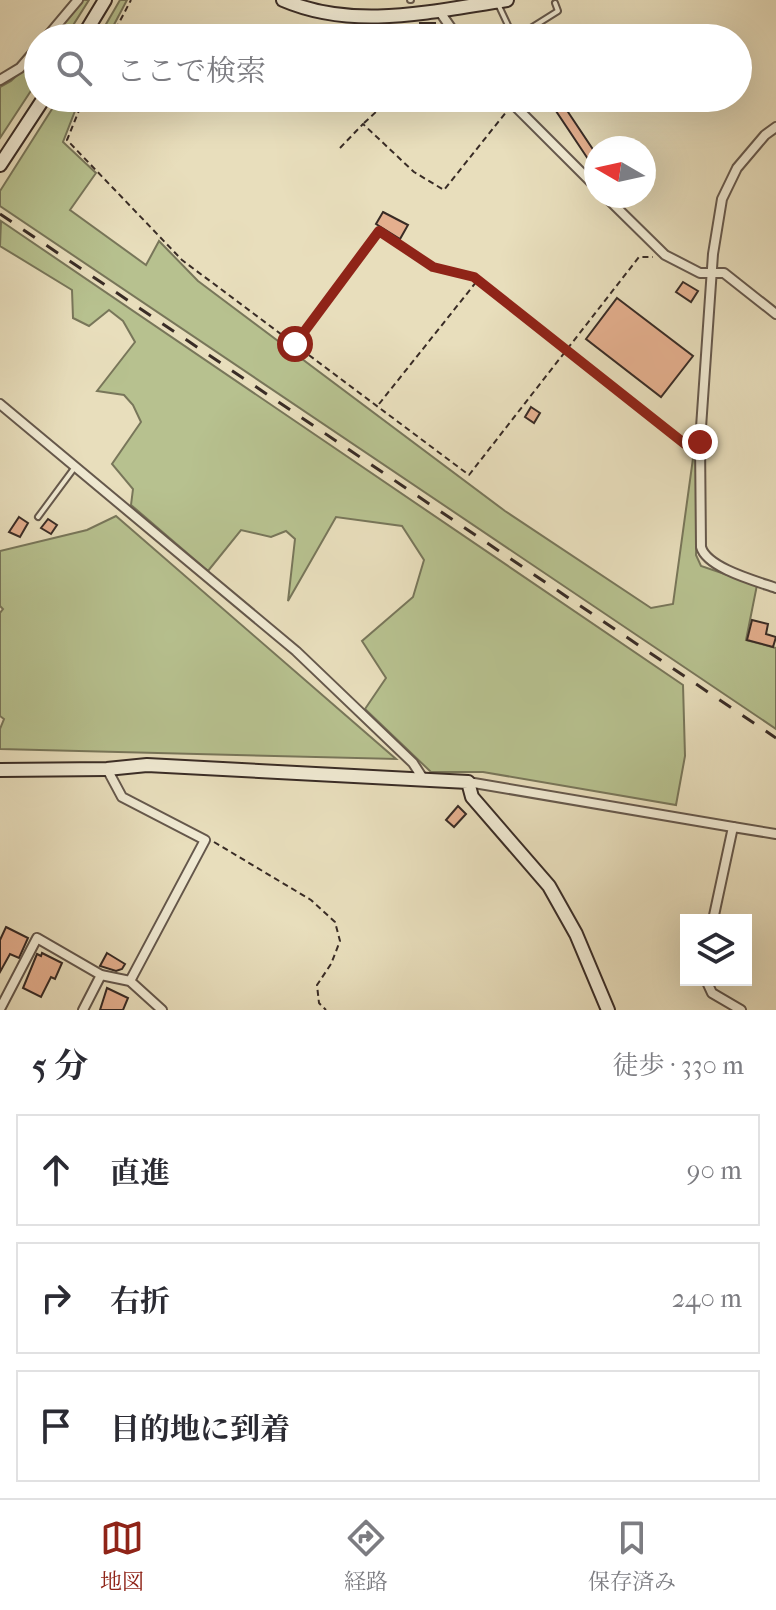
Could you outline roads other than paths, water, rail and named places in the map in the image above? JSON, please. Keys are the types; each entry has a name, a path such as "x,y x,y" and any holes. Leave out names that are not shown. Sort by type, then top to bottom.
{"street":[{"path":"58,24 78,0"},
{"path":"90,24 105,0"},
{"path":"283,0 311,4 337,15 359,16 402,16 502,1"},
{"path":"440,12 448,24"},
{"path":"0,80 24,63"},
{"path":"0,165 35,112"},
{"path":"521,112 584,175"},
{"path":"776,127 765,135 737,168 722,199 712,274 700,442 703,555 714,564 776,588"},
{"path":"617,208 665,255 700,273 724,273 776,314"},
{"path":"0,404 296,651 413,763 422,777"},
{"path":"0,770 107,769 147,765 422,777 776,834"},
{"path":"107,769 122,797 205,840 130,981"},
{"path":"468,782 472,797 549,886 576,934 608,1010"},
{"path":"714,914 733,827"},
{"path":"0,1009 37,938 101,975 130,981 162,1010"},
{"path":"83,1010 101,975"},
{"path":"709,986 712,993 741,1010"}],"lane":[{"path":"502,1 509,24"},
{"path":"537,24 558,11 555,3"},
{"path":"38,517 75,467"}],"railway":[{"path":"0,214 776,738"}]}
